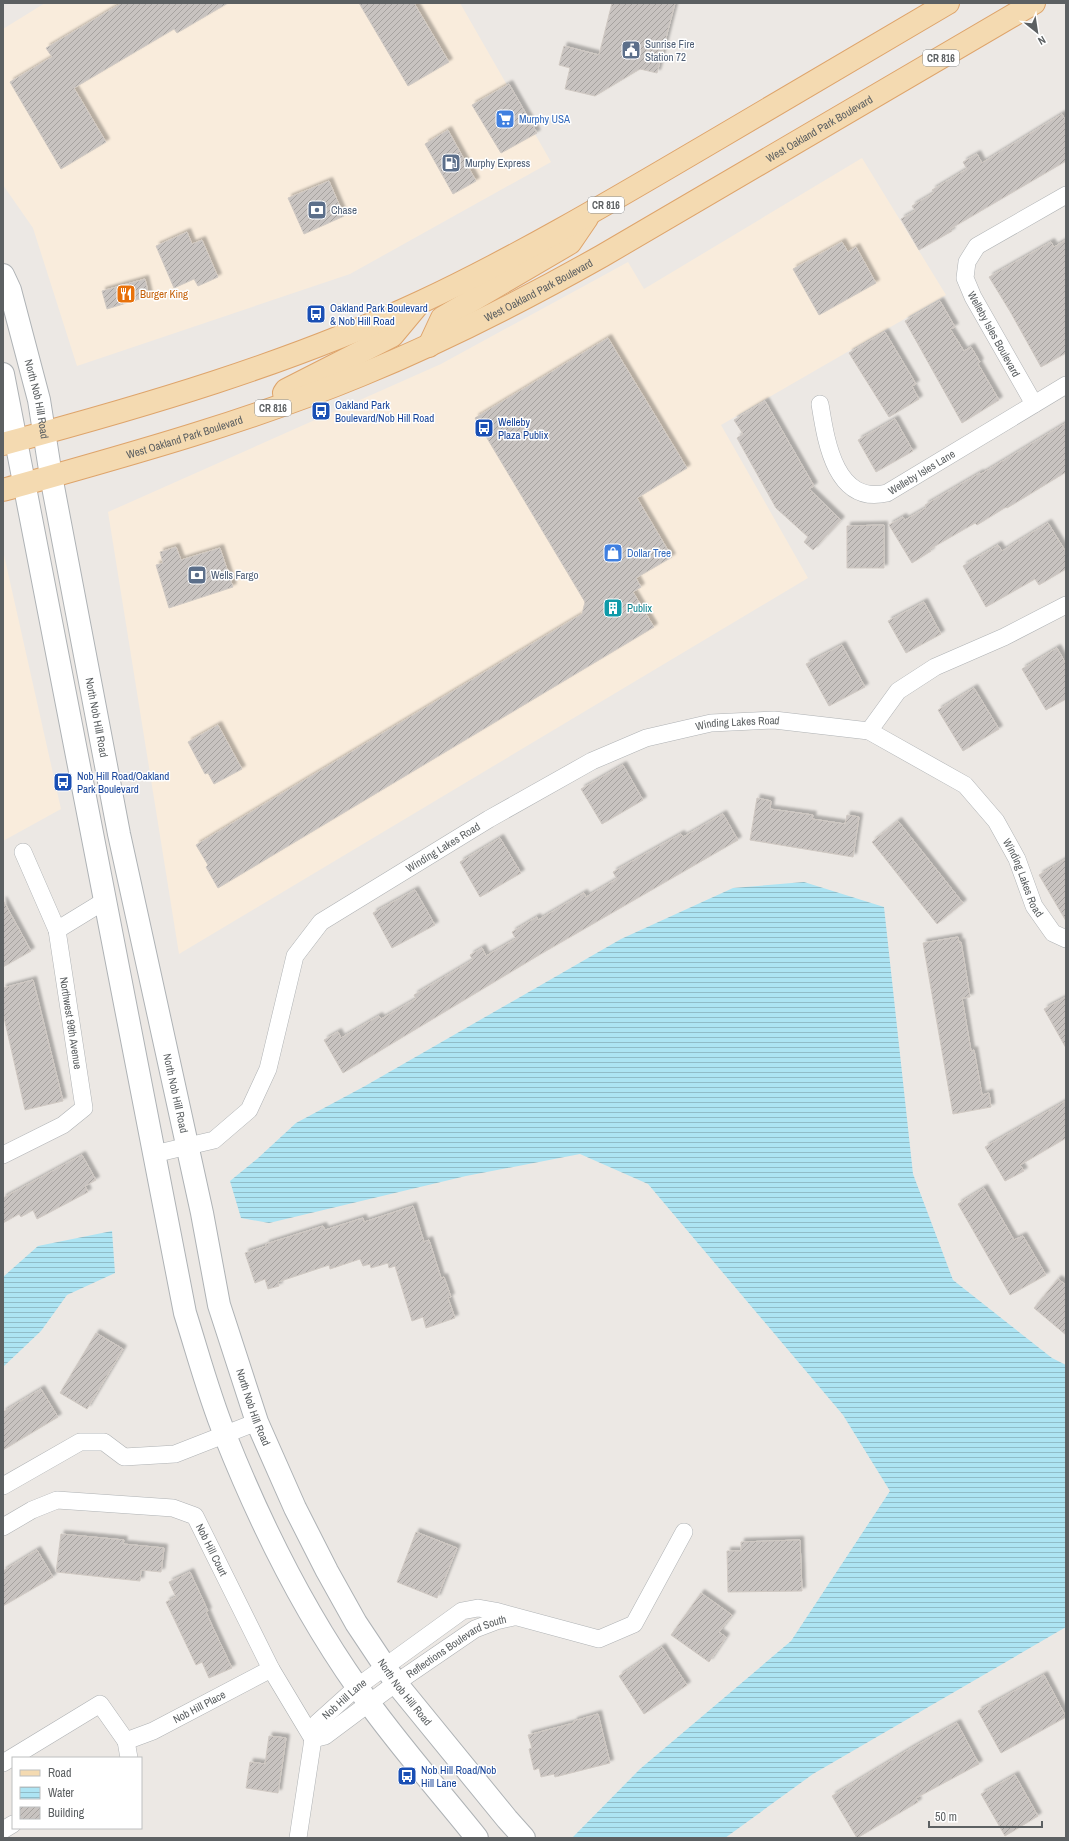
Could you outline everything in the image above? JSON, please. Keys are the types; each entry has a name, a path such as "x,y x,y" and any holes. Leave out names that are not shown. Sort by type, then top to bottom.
{"main road":[{"name":"CR 816","path":"10,443 246,372 378,321 421,302 520,252 590,214 948,3"},
{"name":"West Oakland Park Boulevard","path":"3,490 177,440 274,408 360,375 428,346 546,288 1034,3"},
{"path":"428,346 442,318 570,243 590,214"},
{"name":"North Nob Hill Road","path":"3,275 10,290 39,400 51,476 119,834 188,1148 219,1305 257,1422 295,1508 327,1572 356,1622 391,1674 507,1819 524,1838"},
{"path":"274,408 286,390 392,336 421,302"},
{"path":"3,374 10,443 25,484 185,1313 224,1434 257,1510 296,1588 327,1641 363,1695 477,1838"}],"street":[{"name":"Welleby Isles Boulevard","path":"1034,404 964,278 967,262 977,246 1066,195"},
{"name":"Welleby Isles Lane","path":"820,404 827,446 849,485 860,492 877,495 887,493 1066,385"},
{"path":"869,731 898,691 929,670 1004,637 1066,605"},
{"name":"Winding Lakes Road","path":"154,1154 188,1148 214,1140 249,1110 268,1069 294,956 321,922 489,819 592,761 646,738 712,724 774,720 869,731 965,785 996,822 1017,860 1034,906 1054,933 1066,939"},
{"name":"Northwest 99th Avenue","path":"3,1154 63,1125 84,1108 57,930 23,852"},
{"path":"57,930 106,900"},
{"path":"3,1486 80,1442 104,1442 124,1457 175,1454 257,1422"},
{"name":"Nob Hill Court","path":"3,1527 32,1510 57,1500 173,1508 195,1516 271,1669 312,1738"},
{"name":"Reflections Boulevard South","path":"391,1674 451,1619 462,1611 478,1608 518,1616 599,1639 634,1624 684,1532"},
{"name":"Reflections Boulevard South","path":"391,1674 424,1664 475,1629 496,1621 518,1616"},
{"path":"451,1619 465,1636"},
{"name":"Nob Hill Place","path":"126,1741 153,1731 271,1669"},
{"name":"Nob Hill Lane","path":"312,1738 325,1736 363,1695 391,1674"},
{"path":"13,1757 100,1704 126,1741 129,1757"},
{"path":"298,1838 312,1738"},
{"path":"3,1763 12,1758"},
{"path":"3,1830 12,1825"}],"shaded area":[{"path":"45,3 460,3 551,162 350,274 77,366 33,228 3,185 3,29"},
{"path":"862,158 946,295 721,425 808,578 179,954 108,512 441,364 628,262 644,289"},
{"path":"4,555 61,809 3,841 3,556"}],"water":[{"path":"804,882 884,907 913,1174 953,1280 1052,1358 1066,1365 1066,1627 813,1774 725,1838 572,1838 640,1769 791,1641 890,1491 843,1415 648,1184 580,1154 466,1176 269,1223 241,1218 230,1181 257,1159 296,1123 365,1086 621,939 733,888"},
{"path":"112,1231 115,1273 67,1295 41,1331 3,1367 3,1277 38,1246"}],"building":[{"path":"122,3 228,3 177,33 174,29 74,88 106,142 61,169 10,82 52,57 46,48"},
{"path":"359,3 414,3 449,62 408,86"},
{"name":"Sunrise Fire Station 72","path":"612,3 675,3 657,73 640,69 595,96 565,89 570,68 559,65 564,46 599,55"},
{"name":"Murphy USA","path":"509,84 537,133 501,153 472,105"},
{"path":"1062,114 1066,121 1066,161 950,229 952,231 919,250 901,219 915,211 912,206 934,193 932,190 967,169 963,162 977,154 982,163"},
{"name":"Murphy Express","path":"448,130 476,181 453,194 425,144"},
{"path":"329,181 344,216 304,234 288,198"},
{"path":"187,232 192,244 202,240 218,277 198,286 194,279 174,288 156,246"},
{"path":"1066,240 1066,353 1041,367 989,277 1051,242 1054,247"},
{"path":"842,242 848,252 856,247 876,283 819,315 793,269"},
{"name":"Burger King","path":"145,279 149,296 107,309 102,291"},
{"path":"940,301 955,327 950,329 964,351 971,347 980,362 978,364 999,400 962,423 905,321"},
{"path":"885,332 916,384 912,386 919,399 889,417 849,353"},
{"name":"Publix","path":"608,338 687,468 637,498 672,557 636,578 641,587 633,592 654,627 218,888 206,867 208,865 196,845 582,614 585,602 475,418"},
{"path":"765,401 814,486 809,489 841,520 813,550 804,542 808,537 776,508 737,438 743,434 734,420"},
{"path":"895,419 913,451 876,472 858,440"},
{"path":"1066,423 1066,472 977,525 975,523 930,549 931,551 912,563 889,525 903,517 905,520 926,508 925,505 980,473 981,474"},
{"path":"1048,523 1066,552 1066,569 1039,585 1035,579 986,607 963,566 998,545 1002,551"},
{"path":"884,525 884,568 847,568 847,526"},
{"path":"176,547 181,560 220,548 233,587 169,608 156,565 163,563 160,552"},
{"path":"924,602 941,634 906,653 888,621"},
{"path":"842,645 865,687 829,706 806,664"},
{"path":"1057,648 1066,664 1066,699 1046,710 1022,669"},
{"path":"974,688 999,729 963,751 938,710"},
{"path":"218,725 242,769 214,784 208,773 205,774 188,742"},
{"path":"623,765 643,800 602,824 581,789"},
{"path":"757,798 771,801 770,809 813,815 812,819 845,824 847,815 859,817 853,857 750,840"},
{"path":"723,814 738,840 539,955 343,1073 324,1040 338,1032 341,1038 379,1016 381,1019 416,999 414,995 473,960 470,955 482,948 486,956 516,939 512,932 537,917 538,920 584,893 586,897 617,879 613,872 681,834 683,837"},
{"path":"898,821 963,903 937,924 872,842"},
{"path":"500,838 521,873 480,897 460,862"},
{"path":"1066,859 1066,921 1039,875"},
{"path":"415,890 435,925 392,948 373,913"},
{"path":"3,900 31,951 3,967"},
{"path":"958,937 959,943 961,942 970,997 962,998 971,1051 974,1050 982,1095 989,1093 991,1107 953,1114 923,943"},
{"path":"33,980 63,1101 25,1110 3,1013 3,988"},
{"path":"1066,997 1066,1048 1044,1009"},
{"path":"1066,1101 1066,1138 1020,1165 1024,1171 1005,1181 985,1147"},
{"path":"82,1155 96,1180 85,1186 88,1192 37,1219 33,1210 21,1217 19,1214 3,1223 3,1198"},
{"path":"984,1188 1014,1240 1023,1236 1046,1275 1010,1295 958,1204"},
{"path":"413,1206 424,1242 429,1240 441,1278 444,1277 451,1297 448,1298 455,1318 426,1328 423,1317 412,1321 395,1266 389,1268 388,1263 371,1268 370,1264 363,1266 360,1259 330,1269 329,1265 278,1282 279,1286 268,1289 265,1279 255,1283 245,1253 266,1246 266,1244 323,1226 325,1230 363,1218 364,1222"},
{"path":"1058,1279 1066,1285 1066,1335 1034,1308"},
{"path":"96,1333 123,1349 87,1409 60,1393"},
{"path":"41,1389 58,1417 3,1450 3,1412"},
{"path":"416,1532 457,1548 437,1598 397,1582"},
{"path":"61,1534 124,1540 123,1544 164,1548 161,1572 141,1570 140,1581 56,1572"},
{"path":"800,1540 802,1591 728,1592 727,1551 741,1551 741,1542"},
{"path":"37,1550 53,1577 3,1606 3,1571"},
{"path":"190,1572 208,1611 206,1612 232,1668 209,1678 202,1662 196,1665 166,1602 176,1597 169,1582"},
{"path":"701,1593 732,1615 719,1632 726,1637 709,1662 671,1635"},
{"path":"662,1647 687,1685 644,1714 619,1676"},
{"path":"1044,1675 1066,1717 1001,1753 978,1711"},
{"path":"598,1714 610,1763 555,1777 554,1774 541,1777 539,1768 534,1770 529,1749 532,1748 528,1735 574,1723 574,1721"},
{"path":"957,1723 979,1764 916,1798 918,1802 857,1838 832,1796 910,1749"},
{"path":"269,1736 286,1738 278,1793 246,1788 250,1762 265,1764"},
{"path":"1015,1775 1038,1816 1005,1836 981,1794"}],"place":[{"name":"Sunrise Fire Station 72","path":"631,50"},
{"name":"Murphy USA","path":"505,119"},
{"name":"Murphy Express","path":"451,163"},
{"name":"Chase","path":"317,210"},
{"name":"Burger King","path":"126,294"},
{"name":"Oakland Park Boulevard & Nob Hill Road","path":"316,314"},
{"name":"Oakland Park Boulevard/Nob Hill Road","path":"321,411"},
{"name":"Welleby Plaza Publix","path":"484,428"},
{"name":"Dollar Tree","path":"613,553"},
{"name":"Wells Fargo","path":"197,575"},
{"name":"Publix","path":"613,608"},
{"name":"Nob Hill Road/Oakland Park Boulevard","path":"63,782"},
{"name":"Nob Hill Road/Nob Hill Lane","path":"407,1776"}]}
